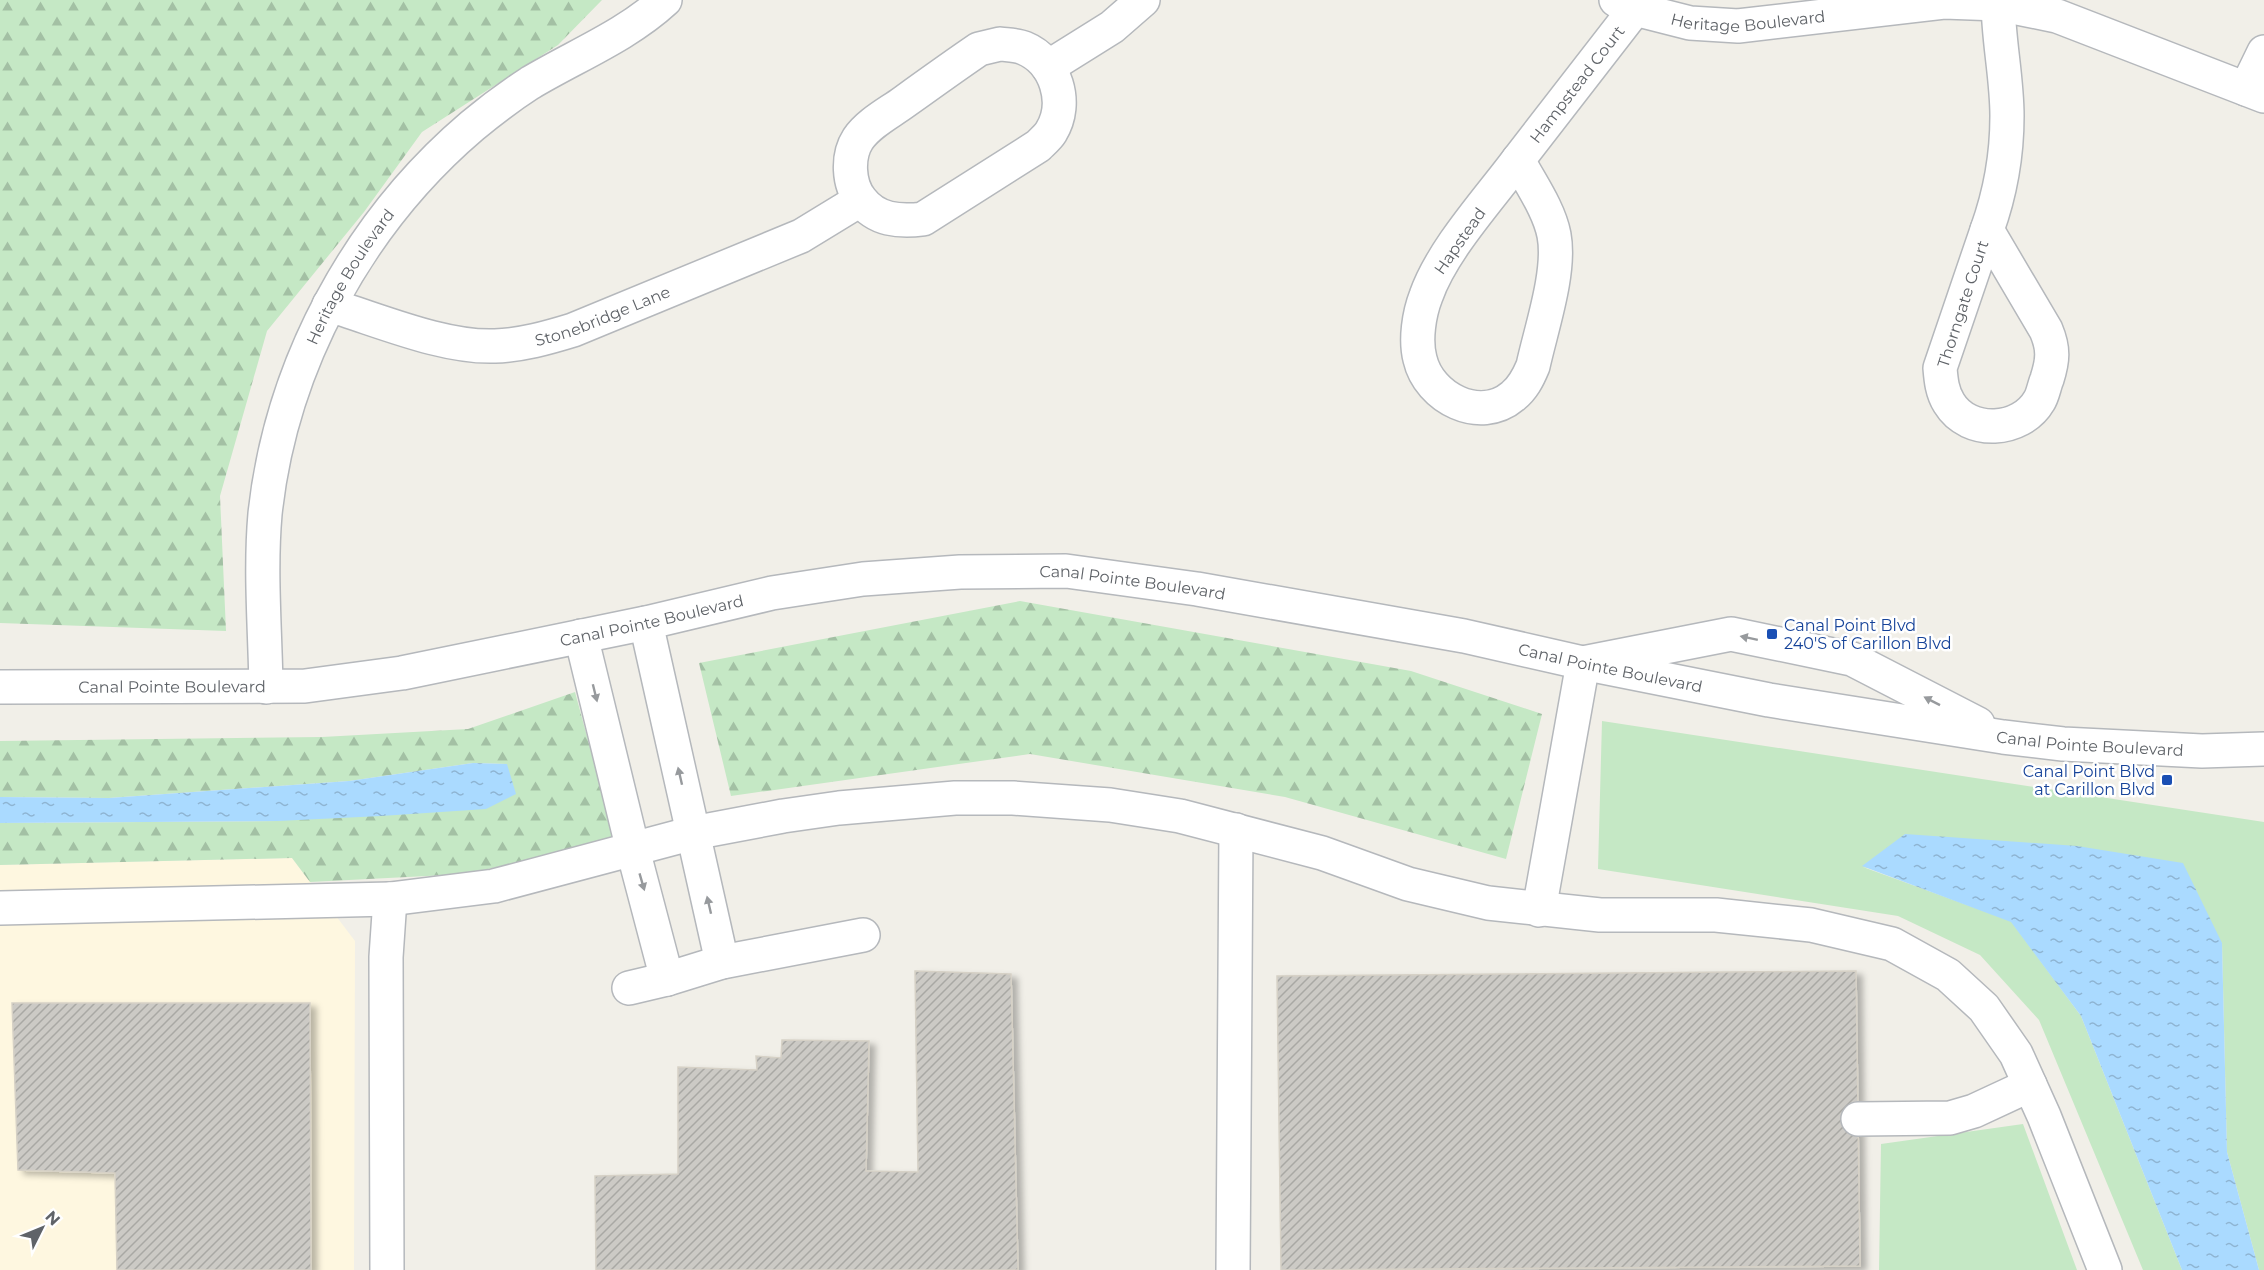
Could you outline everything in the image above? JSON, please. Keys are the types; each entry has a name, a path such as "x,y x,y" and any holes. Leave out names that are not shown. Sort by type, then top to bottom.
{"street":[{"name":"Heritage Boulevard","path":"266,687 263,553 266,512 280,432 302,364 329,304 375,230 420,175 472,126 530,84 610,39 656,9 665,0"},
{"path":"1048,67 1112,27 1143,0"},
{"name":"Heritage Boulevard","path":"1625,5 1690,23 1738,26 1944,2 1998,2 2057,16 2255,92"},
{"name":"Thorngate Court","path":"1987,230 2046,330 2051,341 2053,361 2040,400 2028,415 2004,426 1985,427 1960,416 1949,405 1942,388 1940,368 1987,230 1993,213 2004,164 2007,115 1998,2"},
{"name":"Hampstead Court","path":"1518,160 1625,5"},
{"path":"1000,44 1023,48 1041,59 1048,67 1058,87 1059,109 1051,132 1038,146 923,219 905,221 879,216 860,200 852,182 850,159 858,140 873,124 969,55 979,49 1000,44"},
{"path":"2255,92 2264,52"},
{"name":"Hapstead","path":"1518,160 1545,210 1554,234 1557,262 1533,366 1527,381 1512,398 1491,407 1473,407 1447,399 1430,382 1420,360 1418,336 1425,297 1440,263 1518,160"},
{"name":"Stonebridge Lane","path":"329,304 448,342 494,346 536,341 573,330 801,236 860,200"},
{"name":"Canal Pointe Boulevard","path":"0,687 305,686 360,680 452,664 772,593 863,579 960,572 1066,571 1197,589 1452,634 1769,700 2003,737 2062,744 2202,751 2264,749"},
{"path":"646,622 722,962"},
{"path":"1539,910 1583,663 1731,634 1852,659 2003,737"},
{"path":"581,636 667,979"},
{"path":"0,908 390,899 494,886 693,833 838,808 966,798 1013,798 1110,805 1180,816 1322,853 1408,884 1488,903 1600,915 1716,915 1811,925 1892,944 1948,975 1984,1008 2016,1054 2104,1270"},
{"path":"1233,1270 1236,830"},
{"path":"387,1270 386,957 390,899"},
{"path":"629,988 722,962 863,935"},
{"path":"1857,1119 1950,1118 1974,1111 2030,1085"}],"shaded area":[{"path":"292,858 355,941 354,1270 0,1270 0,865"}],"green space":[{"path":"0,0 602,0 558,45 422,132 364,212 267,331 220,496 226,631 0,623"},
{"path":"1020,601 1411,671 1542,714 1506,859 1285,797 1030,754 731,796 699,663"},
{"path":"575,692 615,840 466,874 310,882 292,858 0,865 0,823 278,821 507,764 473,763 349,781 109,798 0,797 0,741 322,737 468,729"},
{"path":"1602,721 2264,822 2264,1270 2259,1270 2227,1152 2222,943 1863,867 2011,921 2081,1016 2182,1270 2143,1270 2039,1020 1980,955 1898,916 1598,869"},
{"path":"2023,1124 2077,1270 1879,1270 1881,1144"}],"water":[{"path":"473,763 507,764 516,794 486,809 381,816 278,821 0,823 0,797 109,798 349,781"},
{"path":"1905,834 2077,846 2183,863 2222,943 2227,1152 2259,1270 2182,1270 2081,1016 2011,922 1862,866"}],"building":[{"path":"915,971 1011,974 1018,1270 596,1270 595,1176 678,1174 678,1067 757,1070 756,1056 781,1058 782,1040 869,1041 866,1171 918,1172"},
{"path":"1856,971 1860,1266 1281,1270 1277,976"},
{"path":"12,1003 310,1003 311,1270 117,1270 115,1173 18,1170"}],"place":[{"name":"Canal Point Blvd 240'S of Carillon Blvd","path":"1772,634"},
{"name":"Canal Point Blvd at Carillon Blvd","path":"2167,780"}]}
